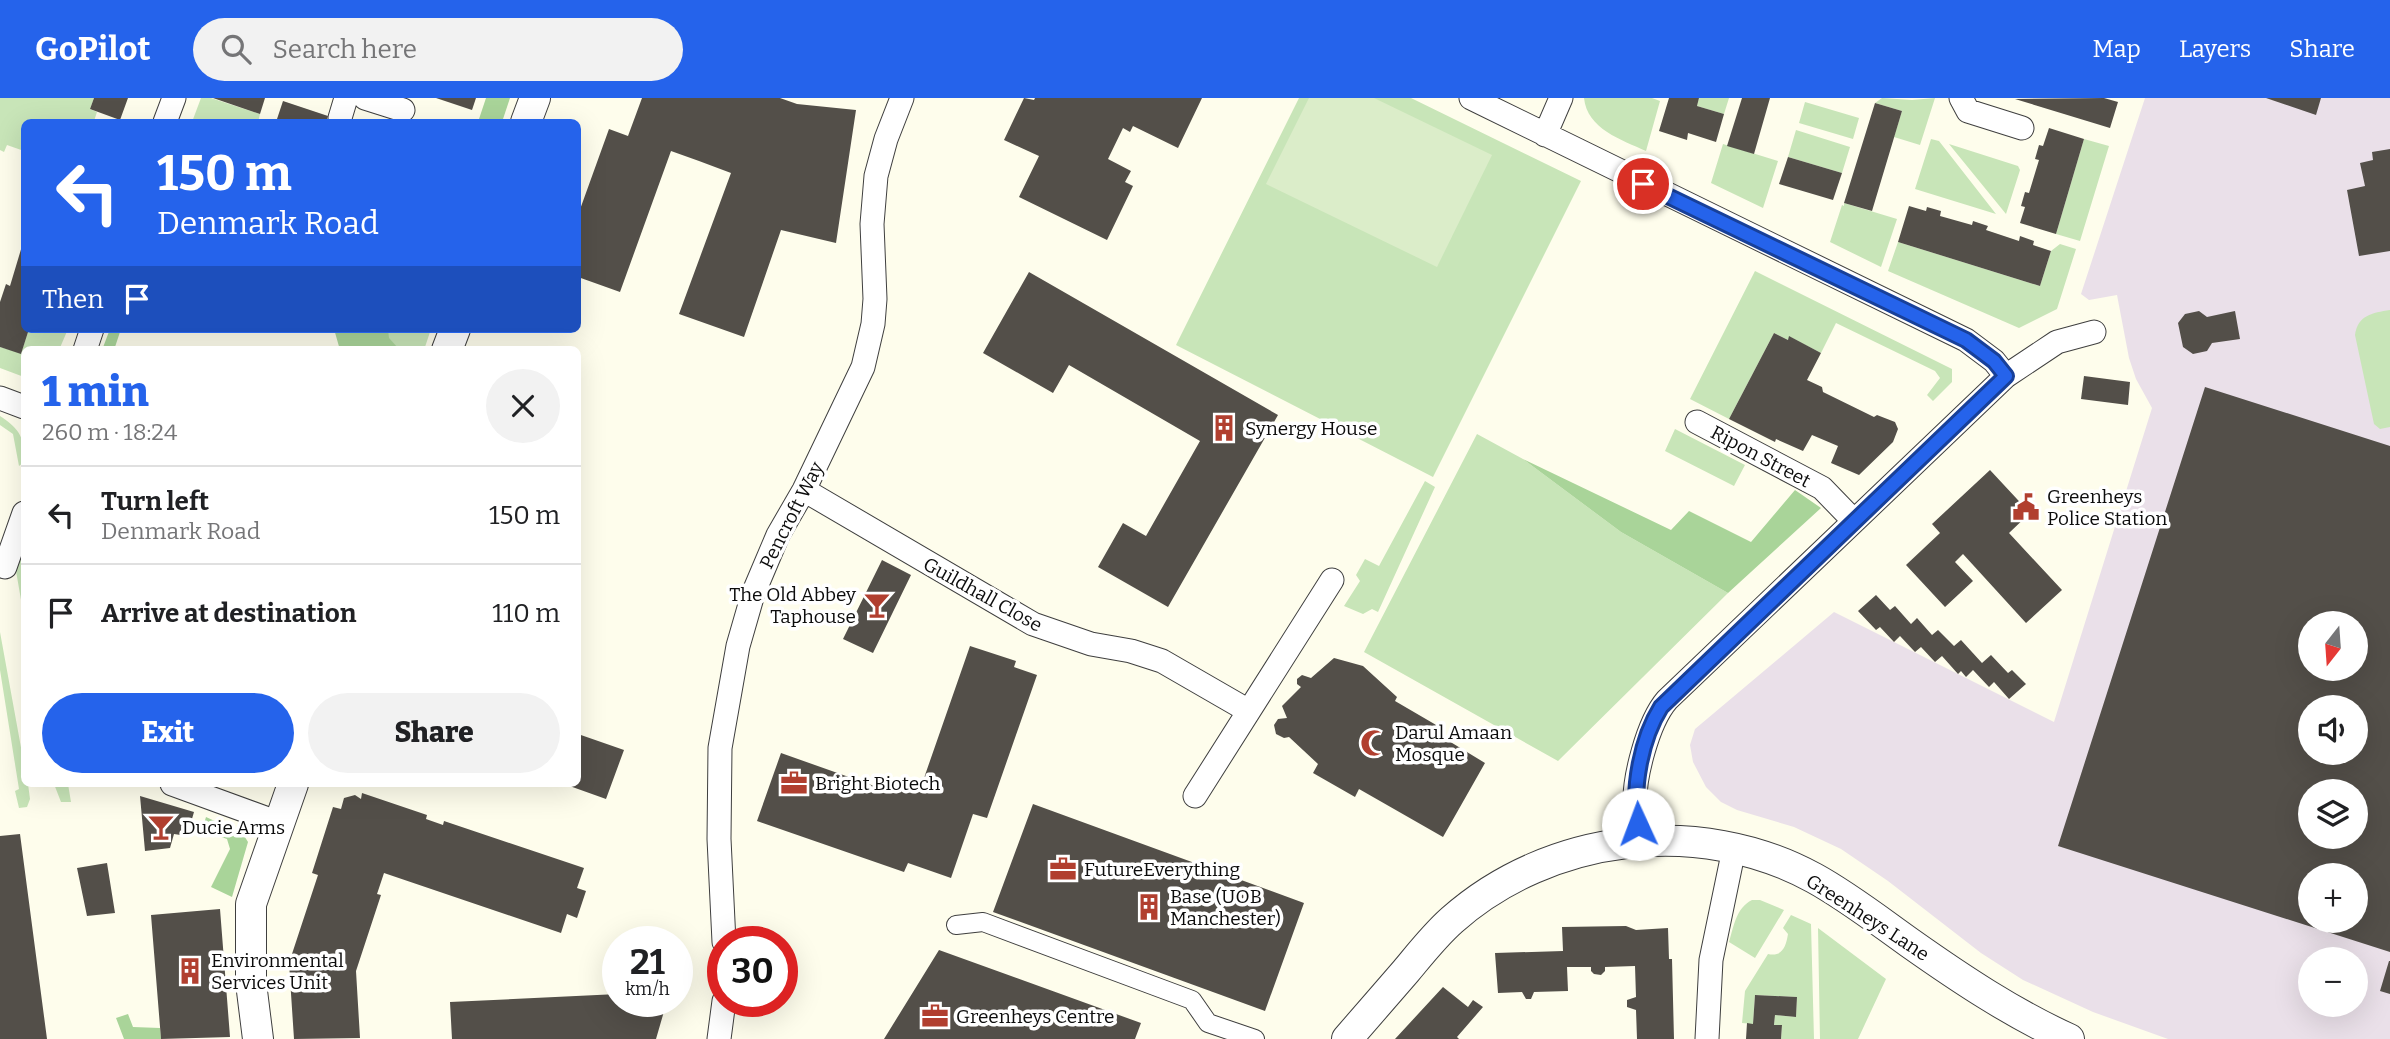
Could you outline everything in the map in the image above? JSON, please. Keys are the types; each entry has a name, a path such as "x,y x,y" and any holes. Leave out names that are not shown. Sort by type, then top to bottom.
{"street":[{"path":"166,119 174,98"},
{"path":"365,98 403,110"},
{"path":"527,119 535,98"},
{"name":"Pencroft Way","path":"723,926 719,839 720,748 738,646 753,594 778,535 804,490 863,367 873,324 875,299 872,224 876,176 886,139 902,98"},
{"path":"1471,98 1966,340 1994,361 2006,376"},
{"path":"1545,135 1561,98"},
{"path":"1961,98 1968,111 2022,128"},
{"path":"1640,841 1635,796 1647,736 1661,707 2006,376 2057,342 2094,332"},
{"path":"0,398 21,406"},
{"name":"Ripon Street","path":"1697,422 1822,488 1854,521"},
{"name":"Guildhall Close","path":"804,490 1033,624 1091,644 1131,651 1161,661 1247,710"},
{"path":"5,566 21,521"},
{"path":"1195,796 1247,710 1332,580"},
{"path":"180,787 279,823"},
{"path":"258,1039 251,982 251,904 292,787"},
{"name":"Greenheys Lane","path":"1347,1039 1430,942 1450,921 1486,893 1549,860 1640,841 1692,841 1734,849 1813,877 1988,996 2068,1039"},
{"path":"1707,1039 1711,960 1734,849"},
{"path":"956,925 983,922 1192,1000 1208,1023 1255,1039"},
{"path":"719,1039 722,1017"}],"shaded area":[{"path":"2145,98 2390,98 2390,1039 2168,1039 2093,1012 2023,980 1981,953 1888,881 1841,849 1794,827 1737,810 1721,802 1706,787 1693,762 1690,745 1695,729 1834,612 2054,722 2152,408 2136,379 2129,358 2117,295 2089,300 2081,294"}],"green space":[{"path":"0,98 94,98 90,109 97,112 95,119 21,119 21,150 7,145 4,152 0,150"},
{"path":"201,98 211,98 260,114 259,119 193,119"},
{"path":"486,98 510,98 503,119 479,119"},
{"path":"1299,98 1411,98 1581,181 1433,477 1176,345"},
{"path":"1309,98 1374,98 1492,155 1437,267 1266,184"},
{"path":"1584,98 1652,98 1660,101 1646,151 1607,132 1592,118"},
{"path":"1699,98 1729,98 1724,114 1697,106"},
{"path":"1882,98 1935,98 1920,145 1894,137 1902,111 1875,103"},
{"path":"1805,102 1859,118 1853,139 1799,123"},
{"path":"1796,130 1850,147 1842,173 1788,157"},
{"path":"1931,139 1939,141 1996,214 1915,189"},
{"path":"2084,139 2109,146 2080,241 2056,234"},
{"path":"1723,144 1778,161 1763,208 1711,183"},
{"path":"1949,144 2018,166 2020,170 2006,214"},
{"path":"1844,203 1897,219 1881,267 1830,242"},
{"path":"1898,242 2040,286 2051,251 2060,244 2076,249 2057,309 2019,328 1888,271"},
{"path":"1755,271 1952,369 1952,382 1933,401 1927,395 1940,378 1935,371 1836,323 1821,353 1790,337 1788,340 1774,333 1729,419 1690,399"},
{"path":"2390,310 2390,427 2380,429 2374,424 2355,335 2363,319"},
{"path":"28,333 66,333 61,346 23,346"},
{"path":"108,333 120,333 115,346 104,346"},
{"path":"335,333 388,333 389,338 396,346 339,346"},
{"path":"388,333 430,333 425,346 396,346 388,338"},
{"path":"0,347 21,353 21,376 0,368"},
{"path":"0,416 20,435 19,466 13,434 0,425"},
{"path":"1675,429 1745,465 1734,486 1665,451"},
{"path":"1477,434 1523,459 1621,532 1728,593 1558,761 1364,652"},
{"path":"1523,459 1671,530 1689,511 1751,542 1795,490 1821,508 1728,593 1621,532"},
{"path":"1425,481 1435,487 1378,612 1372,609 1363,614 1344,606 1360,581 1356,575 1365,559 1379,566"},
{"path":"21,536 21,600 16,571"},
{"path":"0,632 21,748 21,787 28,787 30,799 27,807 19,808 15,791 19,789 0,670"},
{"path":"55,787 68,787 71,802 61,802"},
{"path":"206,817 243,834 248,842 232,897 211,887 230,849 227,839 202,830"},
{"path":"1752,900 1760,900 1784,910 1755,958 1729,942 1739,913"},
{"path":"1791,915 1811,924 1814,1039 1781,1039 1782,1026 1774,1025 1775,1015 1796,1017 1797,997 1755,995 1753,1024 1742,1023 1745,991 1768,954 1777,954 1784,947 1788,934 1783,928"},
{"path":"1818,928 1886,979 1858,1039 1820,1039"},
{"path":"128,1014 133,1027 160,1028 161,1039 124,1039 116,1018"}],"building":[{"path":"94,98 128,98 120,119 90,109"},
{"path":"213,98 265,98 260,114"},
{"path":"436,98 476,98 472,110"},
{"path":"642,98 780,98 797,104 856,110 836,243 781,230 744,337 679,314 731,173 671,151 620,292 581,278 581,207 609,129 628,136"},
{"path":"1024,98 1202,98 1178,148 1133,126 1130,132 1123,128 1108,159 1131,171 1125,182 1133,186 1107,240 1019,197 1039,156 1004,140"},
{"path":"1669,98 1699,98 1697,106 1724,114 1716,142 1688,133 1687,140 1659,131"},
{"path":"1742,98 1770,98 1754,154 1727,146"},
{"path":"2104,98 2118,102 2110,128 2015,99"},
{"path":"2266,98 2321,98 2316,115"},
{"path":"283,101 328,116 327,119 277,119"},
{"path":"1875,103 1902,111 1872,211 1844,203"},
{"path":"2049,128 2084,139 2056,234 2020,223 2025,207 2021,206 2025,192 2029,193 2039,160 2035,159 2039,145 2043,146"},
{"path":"2390,149 2390,251 2359,256 2347,190 2365,186 2360,163 2373,160 2372,152"},
{"path":"1788,157 1842,173 1833,200 1779,184"},
{"path":"1909,206 1926,211 1927,207 1941,211 1940,216 1972,225 1973,221 1988,226 1986,230 2019,241 2020,236 2034,241 2033,245 2051,251 2040,286 1898,242"},
{"path":"21,249 21,333 28,333 24,346 21,346 21,354 0,347 0,302 6,284 10,286"},
{"name":"Synergy House","path":"1029,272 1278,415 1168,607 1098,567 1123,523 1146,536 1200,441 1069,365 1053,393 983,353"},
{"path":"2199,311 2207,317 2235,311 2240,339 2212,343 2207,351 2193,354 2183,347 2178,323 2185,314"},
{"path":"1774,333 1788,340 1789,336 1821,353 1807,380 1822,387 1823,392 1874,417 1877,415 1895,422 1898,429 1893,442 1859,475 1831,463 1838,446 1812,435 1803,451 1776,439 1775,442 1729,419"},
{"path":"2084,376 2130,382 2128,405 2081,399"},
{"path":"2205,387 2390,446 2390,952 2330,933 2368,933 2368,863 2298,863 2298,923 2058,846"},
{"path":"1990,470 2030,513 2009,533 2062,590 2026,623 1963,554 1955,562 1973,581 1945,607 1906,565 1940,533 1932,524"},
{"path":"882,560 911,575 873,653 843,639"},
{"path":"1876,595 1890,610 1895,606 1911,624 1917,618 1932,635 1938,630 1954,646 1961,640 1982,663 1991,655 2008,673 2012,670 2026,684 2009,699 1994,682 1989,687 1973,670 1966,677 1961,671 1958,674 1942,656 1935,662 1921,647 1915,652 1900,636 1894,642 1880,627 1876,630 1858,611"},
{"path":"970,646 1016,661 1014,667 1037,675 987,818 973,814 951,878 908,863 904,872 757,821 781,753 894,793 924,778"},
{"name":"Darul Amaan Mosque","path":"1334,658 1363,666 1397,697 1395,701 1443,729 1439,735 1485,763 1443,837 1359,789 1355,797 1313,773 1318,764 1289,737 1276,734 1274,725 1278,719 1287,718 1282,706 1301,687 1297,684 1297,679 1302,675 1311,678"},
{"path":"581,735 624,750 606,799 572,787 581,787"},
{"path":"362,793 427,815 426,819 443,825 444,821 584,868 577,888 586,891 577,918 567,914 561,933 384,873 377,894 381,895 356,971 360,1038 294,1039 289,963 318,875 312,873 333,807 341,809 344,798 355,795 361,799"},
{"path":"140,796 194,812 187,836 174,834 170,848 145,851"},
{"name":"Base (UOB Manchester)","path":"1033,804 1304,903 1265,1011 993,912"},
{"path":"20,834 47,1039 0,1039 0,836"},
{"path":"107,863 115,913 87,916 77,868"},
{"name":"Environmental Services Unit","path":"220,909 230,1037 161,1039 151,915"},
{"path":"1626,926 1636,930 1668,928 1669,959 1672,959 1674,1039 1637,1039 1636,1010 1627,1007 1627,1000 1636,997 1635,966 1605,967 1601,975 1594,974 1591,967 1567,967 1568,991 1534,992 1531,999 1526,999 1522,992 1498,993 1495,953 1563,951 1562,927"},
{"path":"939,950 1141,1023 1135,1039 884,1039"},
{"path":"2390,961 2390,994 2380,991"},
{"path":"1443,987 1468,1007 1473,1000 1483,1007 1457,1037 1459,1039 1395,1039"},
{"path":"602,995 602,1017 662,1017 656,1039 452,1039 450,1002"},
{"path":"1755,995 1797,997 1796,1017 1775,1015 1774,1025 1782,1025 1781,1039 1746,1039 1747,1023 1753,1024"}],"place":[{"name":"Synergy House","path":"1224,428"},
{"name":"Greenheys Police Station","path":"2026,507"},
{"name":"The Old Abbey Taphouse","path":"877,605"},
{"name":"Darul Amaan Mosque","path":"1374,743"},
{"name":"Bright Biotech","path":"794,783"},
{"name":"Ducie Arms","path":"161,827"},
{"name":"FutureEverything","path":"1063,869"},
{"name":"Base (UOB Manchester)","path":"1149,907"},
{"name":"Environmental Services Unit","path":"190,971"},
{"name":"Greenheys Centre","path":"935,1016"}],"route":[{"path":"1638,824 1635,796 1641,763 1647,736 1661,707 2006,376 1994,361 1966,340 1643,184"}]}
